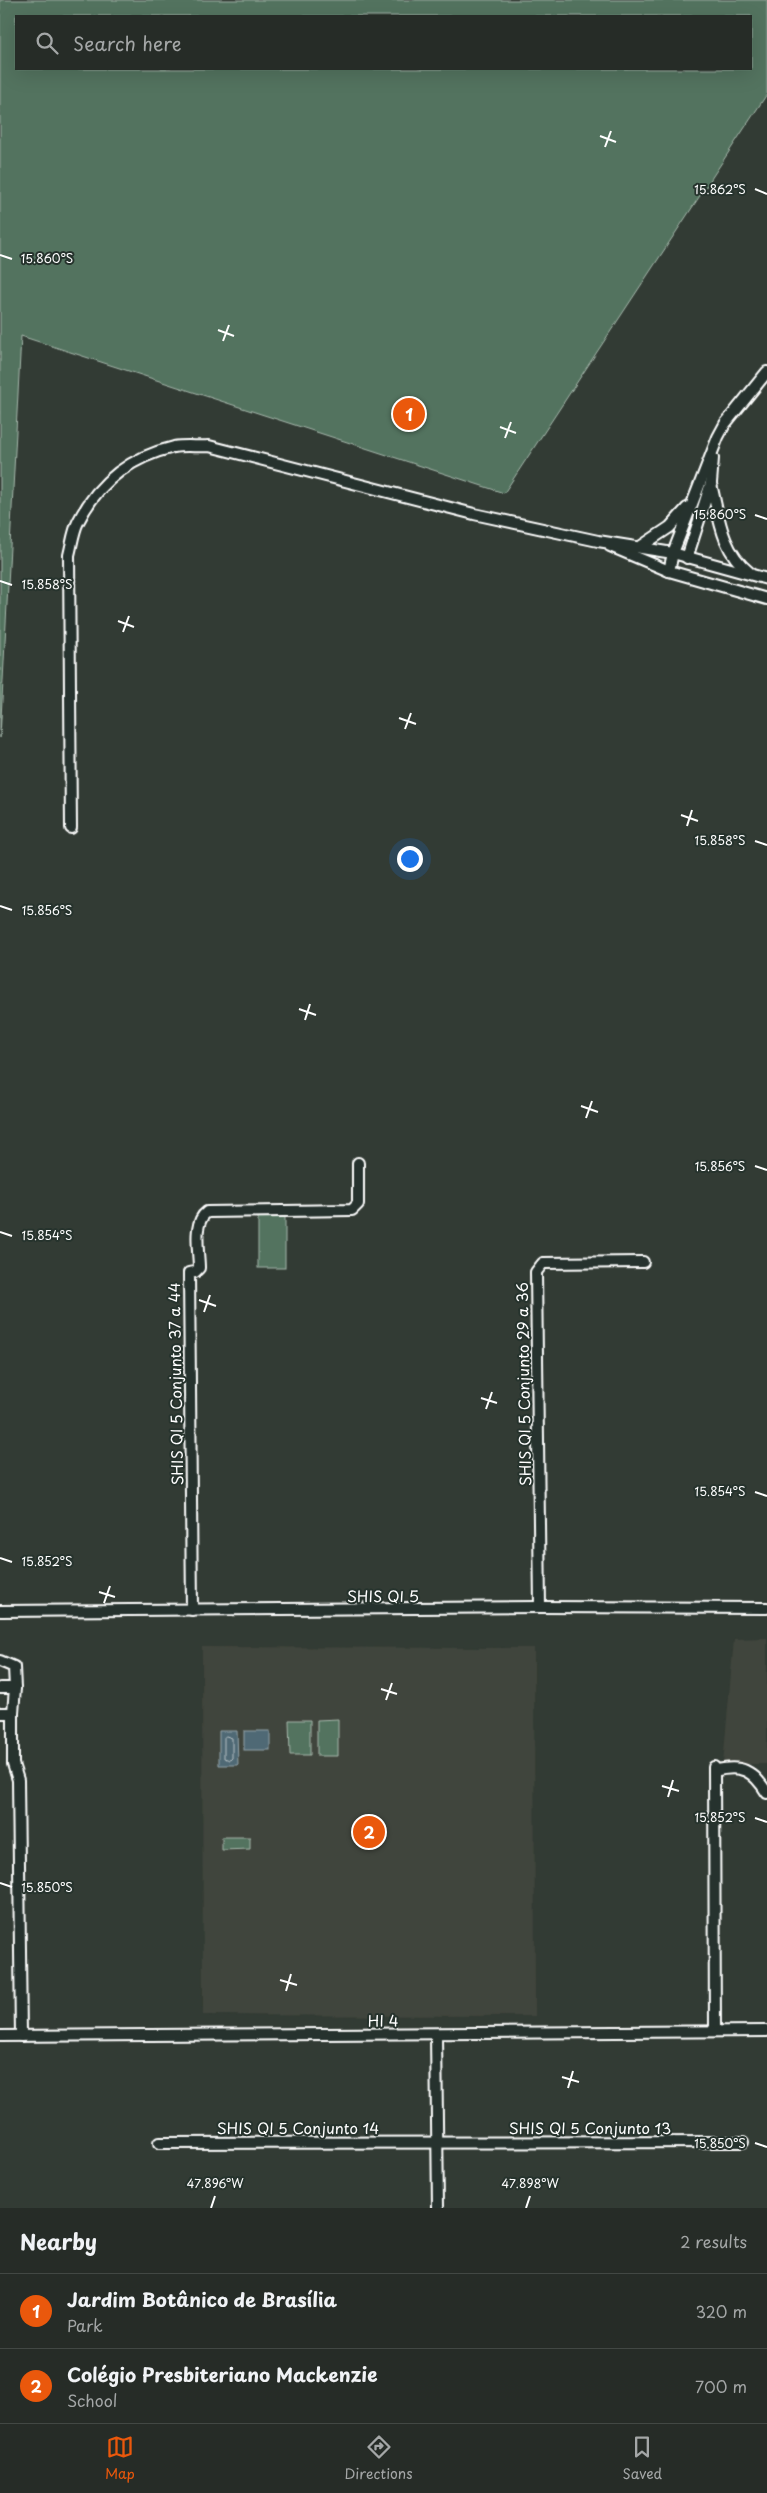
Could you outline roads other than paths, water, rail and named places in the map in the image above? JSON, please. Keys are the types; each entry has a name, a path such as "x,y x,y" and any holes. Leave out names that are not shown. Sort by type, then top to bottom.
{"street":[{"path":"669,571 673,553 714,447 726,424 767,372"},
{"path":"71,828 69,555 77,523 95,493 115,473 149,456 176,447 209,446 474,514 598,541 673,553 767,579"},
{"path":"687,558 711,483 714,447"},
{"path":"711,483 726,544 737,563 753,575"},
{"path":"640,547 670,527 691,504"},
{"path":"598,541 669,571 767,599"},
{"name":"SHIS QI 5 Conjunto 37 a 44","path":"192,1610 188,1273 195,1272 199,1268 199,1225 201,1216 207,1212 352,1210 358,1204 358,1163"},
{"name":"SHIS QI 5 Conjunto 29 a 36","path":"540,1607 536,1272 543,1263 643,1262"},
{"name":"SHIS QI 5","path":"0,1611 540,1607 767,1608"},
{"path":"0,1661 14,1667 13,1764 18,1780 21,2036"},
{"path":"0,1688 15,1688"},
{"path":"0,1713 13,1713"},
{"path":"715,2031 714,1769 735,1767 744,1769 757,1777 767,1793"},
{"name":"HI 4","path":"0,2036 767,2031"},
{"path":"436,2034 438,2208"},
{"name":"SHIS QI 5 Conjunto 13","path":"438,2142 743,2142"},
{"name":"SHIS QI 5 Conjunto 14","path":"159,2143 438,2142"}],"water":[{"path":"219,1731 237,1731 238,1765 219,1765"},
{"path":"244,1731 270,1731 270,1750 244,1750"}],"place":[{"name":"Jardim Botânico de Brasília","path":"409,414"},
{"name":"Colégio Presbiteriano Mackenzie","path":"369,1832"}]}
